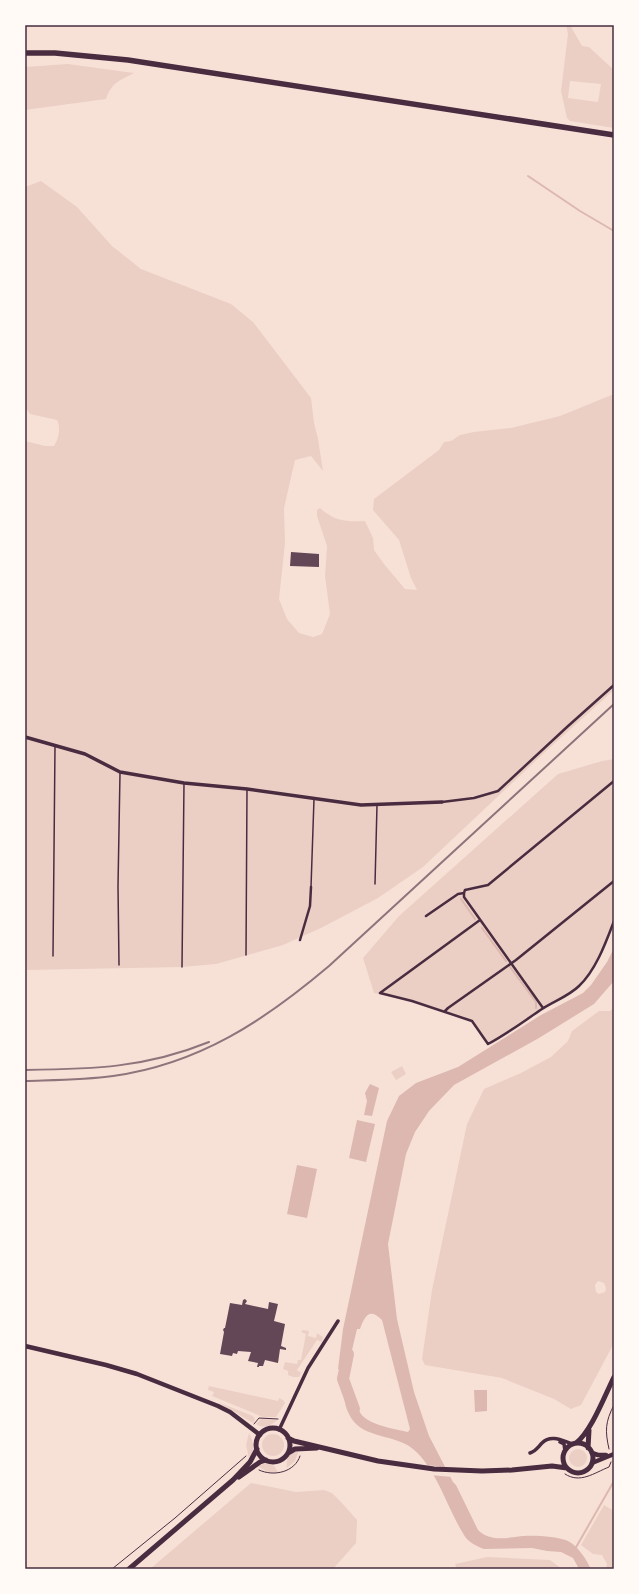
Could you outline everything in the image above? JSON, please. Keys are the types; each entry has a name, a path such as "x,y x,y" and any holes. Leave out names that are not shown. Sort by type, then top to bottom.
{"main road":[{"path":"25,53 54,53 135,61 614,135"},
{"path":"574,1444 583,1444 592,1453 592,1463 582,1472 572,1472 567,1468 563,1458 565,1450 574,1444 581,1440 590,1427 614,1377"},
{"path":"588,1448 590,1427"},
{"path":"266,1460 260,1456 257,1449 257,1441 260,1434 267,1430 279,1430 294,1441 398,1464 446,1470 482,1471 542,1468 552,1466 567,1468"},
{"path":"288,1438 290,1446 288,1453"},
{"path":"233,1480 262,1461 278,1461 295,1449 323,1448"},
{"path":"129,1569 233,1480 250,1462 257,1449"},
{"path":"552,1466 563,1458"}],"street":[{"path":"25,737 85,754 120,772 184,783 247,789 344,804 377,805 442,802 474,798 498,791 614,685"},
{"path":"426,916 458,894 464,893 465,890 488,885 614,781"},
{"path":"445,1012 448,1008 511,962 516,960 614,881"},
{"path":"300,940 310,906 311,887"},
{"path":"464,893 464,897 543,1008"},
{"path":"480,920 380,993 472,1021 488,1044 579,986 587,977 602,950 614,922"},
{"path":"279,1430 308,1368 338,1321"},
{"path":"25,1346 106,1365 137,1374 218,1406 230,1412 260,1434"},
{"path":"530,1453 534,1452 547,1440 556,1439 574,1444"},
{"path":"556,1439 564,1444 565,1450"},
{"path":"592,1453 598,1455 612,1454"},
{"path":"592,1463 612,1454"}],"lane":[{"path":"53,956 55,745"},
{"path":"119,965 118,886 120,772"},
{"path":"182,967 184,783"},
{"path":"246,955 247,789"},
{"path":"311,887 314,799"},
{"path":"375,884 377,805"}],"path":[{"path":"562,1473 575,1479 584,1478 609,1467 612,1454 605,1430 608,1416 614,1405"},
{"path":"251,1427 259,1418 277,1418 283,1421"},
{"path":"254,1466 265,1472 284,1472 295,1465 299,1458 300,1452"},
{"path":"112,1569 175,1518 246,1456 250,1462"}],"shaded area":[{"path":"566,25 570,25 582,46 589,47 614,70 614,128 570,121 567,118 561,91 568,34","holes":["570,81 601,84 598,102 568,98"]},
{"path":"68,64 134,73 120,80 114,85 108,93 106,99 25,110 25,67"},
{"path":"41,181 77,207 112,246 141,269 231,304 253,322 311,398 323,471 311,456 295,460 284,508 285,543 279,599 287,619 299,633 313,637 322,634 330,614 325,576 327,546 317,516 317,510 320,508 330,516 341,520 365,521 373,538 374,550 384,564 405,589 417,590 411,578 399,540 373,510 374,499 439,450 444,442 451,441 460,435 511,428 560,416 614,394 614,690 545,752 423,867 378,898 321,928 283,945 216,964 182,967 27,970 25,949 25,441 45,446 54,446 59,430 57,420 30,414 25,407 25,187"},
{"path":"614,759 614,921 602,950 587,977 579,986 488,1044 472,1021 412,1001 374,993 363,958 399,916 558,774"},
{"path":"614,948 614,981 594,1004 539,1038 454,1085 429,1111 415,1132 406,1154 388,1244 397,1319 414,1392 429,1436 456,1485 478,1530 493,1538 539,1536 564,1539 572,1543 578,1549 591,1569 579,1569 573,1558 561,1552 532,1548 484,1549 472,1543 466,1538 459,1527 434,1476 427,1464 418,1454 409,1446 401,1442 368,1432 354,1422 347,1410 344,1397 352,1393 361,1414 365,1418 383,1426 408,1432 410,1429 382,1320 378,1316 371,1314 366,1317 360,1329 357,1329 347,1371 338,1369 343,1329 387,1121 399,1096 416,1083 458,1067 541,1015 583,993 591,985 607,962"},
{"path":"614,1008 614,1343 581,1405 571,1409 554,1399 502,1378 425,1365 422,1359 432,1290 467,1124 484,1089 521,1073 551,1057 568,1041 572,1031 599,1011 610,1011","holes":["598,1281 604,1283 606,1288 605,1292 599,1294 596,1292 595,1285"]},
{"path":"402,1066 406,1074 396,1080 391,1072"},
{"path":"370,1084 379,1088 372,1116 364,1115 367,1101 365,1093"},
{"path":"357,1120 375,1124 366,1162 349,1158"},
{"path":"297,1165 317,1169 307,1218 287,1214"},
{"path":"303,1330 309,1331 308,1336 316,1338 317,1333 323,1337 322,1342 317,1340 297,1370 301,1373 299,1377 293,1377 288,1375 288,1371 283,1369 285,1362 297,1364 298,1360 301,1360 306,1334 301,1332"},
{"path":"209,1386 278,1401 279,1398 285,1403 276,1417 263,1417 212,1396 214,1392 208,1390"},
{"path":"474,1390 487,1390 487,1411 475,1412"},
{"path":"218,1402 253,1416 255,1420 253,1423"},
{"path":"261,1419 277,1420 265,1427 256,1424"},
{"path":"249,1433 253,1442 253,1452 249,1458 246,1445"},
{"path":"273,1434 281,1437 284,1445 281,1453 273,1456 265,1453 262,1445 265,1437"},
{"path":"574,1449 582,1449 587,1454 585,1465 582,1467 574,1467 569,1462 569,1454"},
{"path":"299,1450 295,1461 287,1468 289,1456 293,1452"},
{"path":"266,1463 274,1466 278,1472 268,1472 257,1466"},
{"path":"251,1483 296,1492 324,1490 332,1493 357,1520 356,1543 333,1569 150,1569"},
{"path":"604,1505 614,1511 614,1569 606,1569 607,1564 602,1555 593,1554 581,1545"},
{"path":"487,1557 550,1560 562,1569 457,1569 455,1564"}],"pier":[{"path":"425,1465 447,1467 452,1477 430,1475"}],"building":[{"path":"291,552 319,554 319,567 290,566"},
{"path":"245,1299 247,1301 245,1304 268,1309 269,1302 278,1304 274,1321 285,1324 281,1346 286,1348 286,1350 280,1349 278,1363 265,1360 263,1366 257,1367 258,1363 248,1361 251,1352 238,1351 237,1354 233,1353 232,1356 220,1354 224,1332 223,1330 225,1328 230,1303 242,1305 243,1300"}],"waterway":[{"path":"528,176 580,211 614,231"},
{"path":"461,899 475,919"},
{"path":"482,928 506,961"},
{"path":"510,967 536,1002 536,1008"},
{"path":"348,1354 343,1379 354,1409"},
{"path":"575,1549 614,1481"}],"railway":[{"path":"25,1081 69,1080 113,1076 144,1070 174,1061 202,1050 255,1022 280,1005 329,966 614,704"},
{"path":"25,1070 96,1068 141,1062 186,1051 209,1042"}]}
